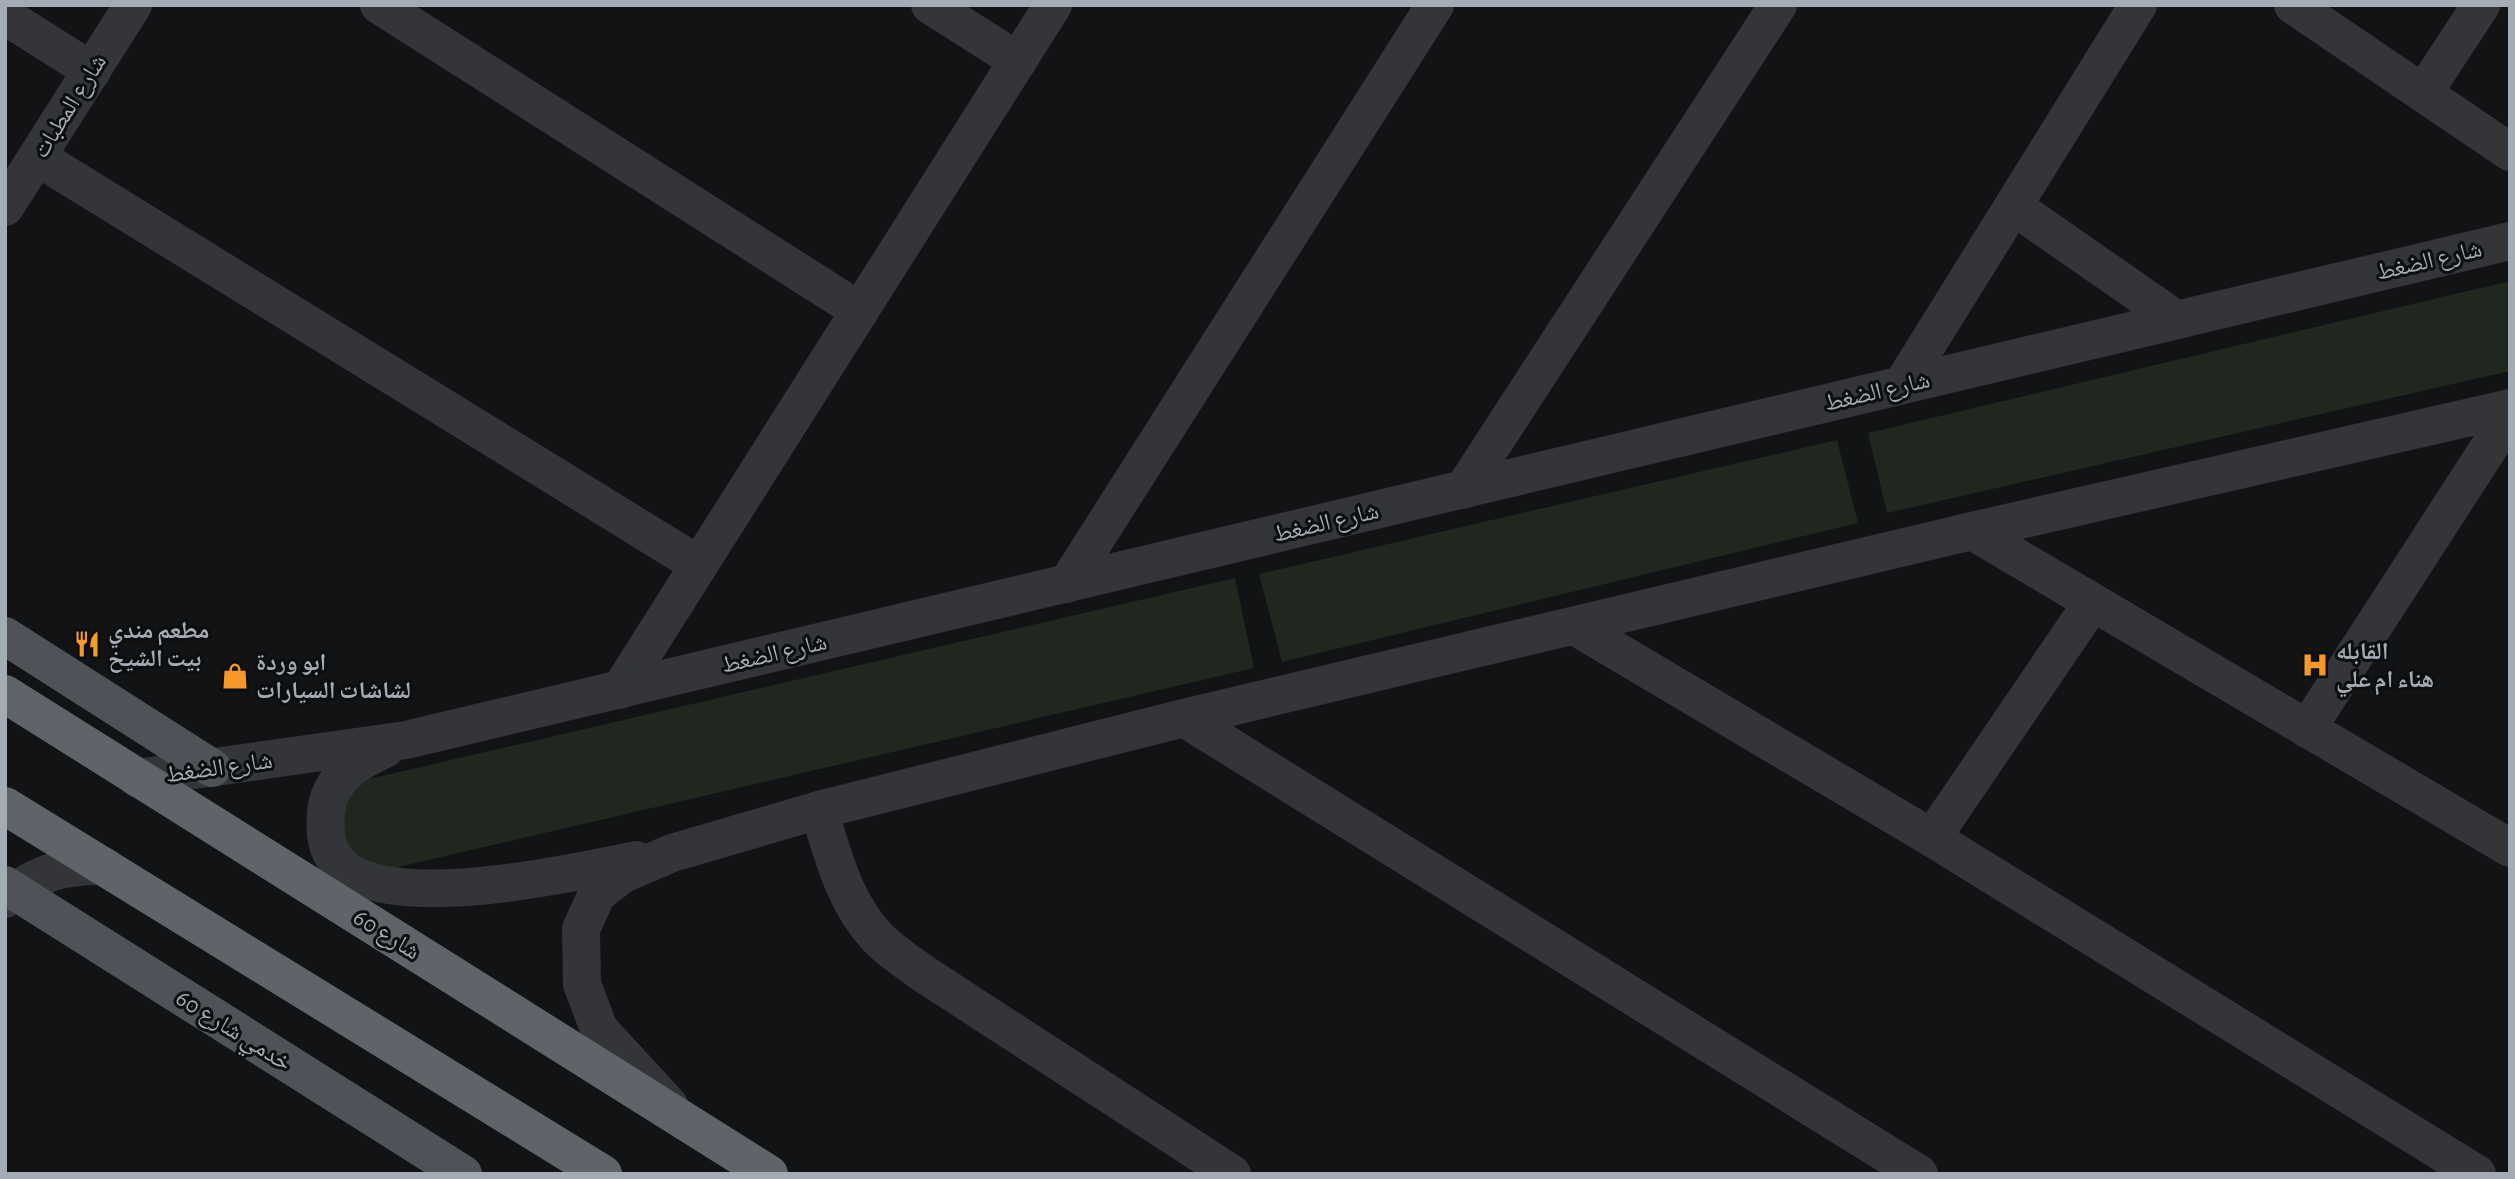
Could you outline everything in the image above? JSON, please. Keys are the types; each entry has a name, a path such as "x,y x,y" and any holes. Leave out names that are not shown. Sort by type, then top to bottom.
{"highway":[{"name":"شارع 60","path":"5,694 769,1174"},
{"path":"5,806 603,1174"}],"main road":[{"path":"5,636 212,768"},
{"name":"خدمي شارع 60","path":"8,892 463,1174"}],"street":[{"name":"شارع المطبات","path":"5,207 133,5"},
{"path":"379,5 860,311"},
{"path":"930,5 1018,61"},
{"path":"620,690 1053,5"},
{"path":"1067,584 1435,5"},
{"path":"1462,490 1778,5"},
{"path":"1902,385 2137,5"},
{"path":"2293,5 2510,152"},
{"path":"2424,92 2481,5"},
{"path":"5,16 92,71"},
{"path":"37,157 699,565"},
{"path":"2013,206 2177,320"},
{"name":"شارع الضغط","path":"137,779 406,740 2510,241"},
{"path":"406,740 359,760 340,778 327,802 324,832 330,851 346,869 376,883 407,887 466,888 593,869 680,850 819,810 1184,718 1972,531 2510,408"},
{"path":"2307,729 2510,415"},
{"path":"1972,531 2510,848"},
{"path":"1932,838 2092,603"},
{"path":"1576,627 1932,838 2477,1174"},
{"path":"1184,718 1919,1174"},
{"path":"819,810 849,900 878,938 924,974 1232,1174"},
{"path":"680,850 623,874 597,894 581,929 582,984 599,1028 682,1119"},
{"path":"8,892 43,875 74,866 104,866"}],"shaded area":[{"path":"2510,281 2510,371 1887,513 1868,433"},
{"path":"1837,440 1858,523 1282,662 1259,574"},
{"path":"1235,578 1254,668 381,871 350,856 341,815 346,795 369,779"}],"place":[{"name":"مطعم مندي بيت الشيخ","path":"87,644"},
{"name":"القابله هناء ام علي","path":"2315,665"},
{"name":"ابو وردة لشاشات السيارات","path":"235,676"}]}
